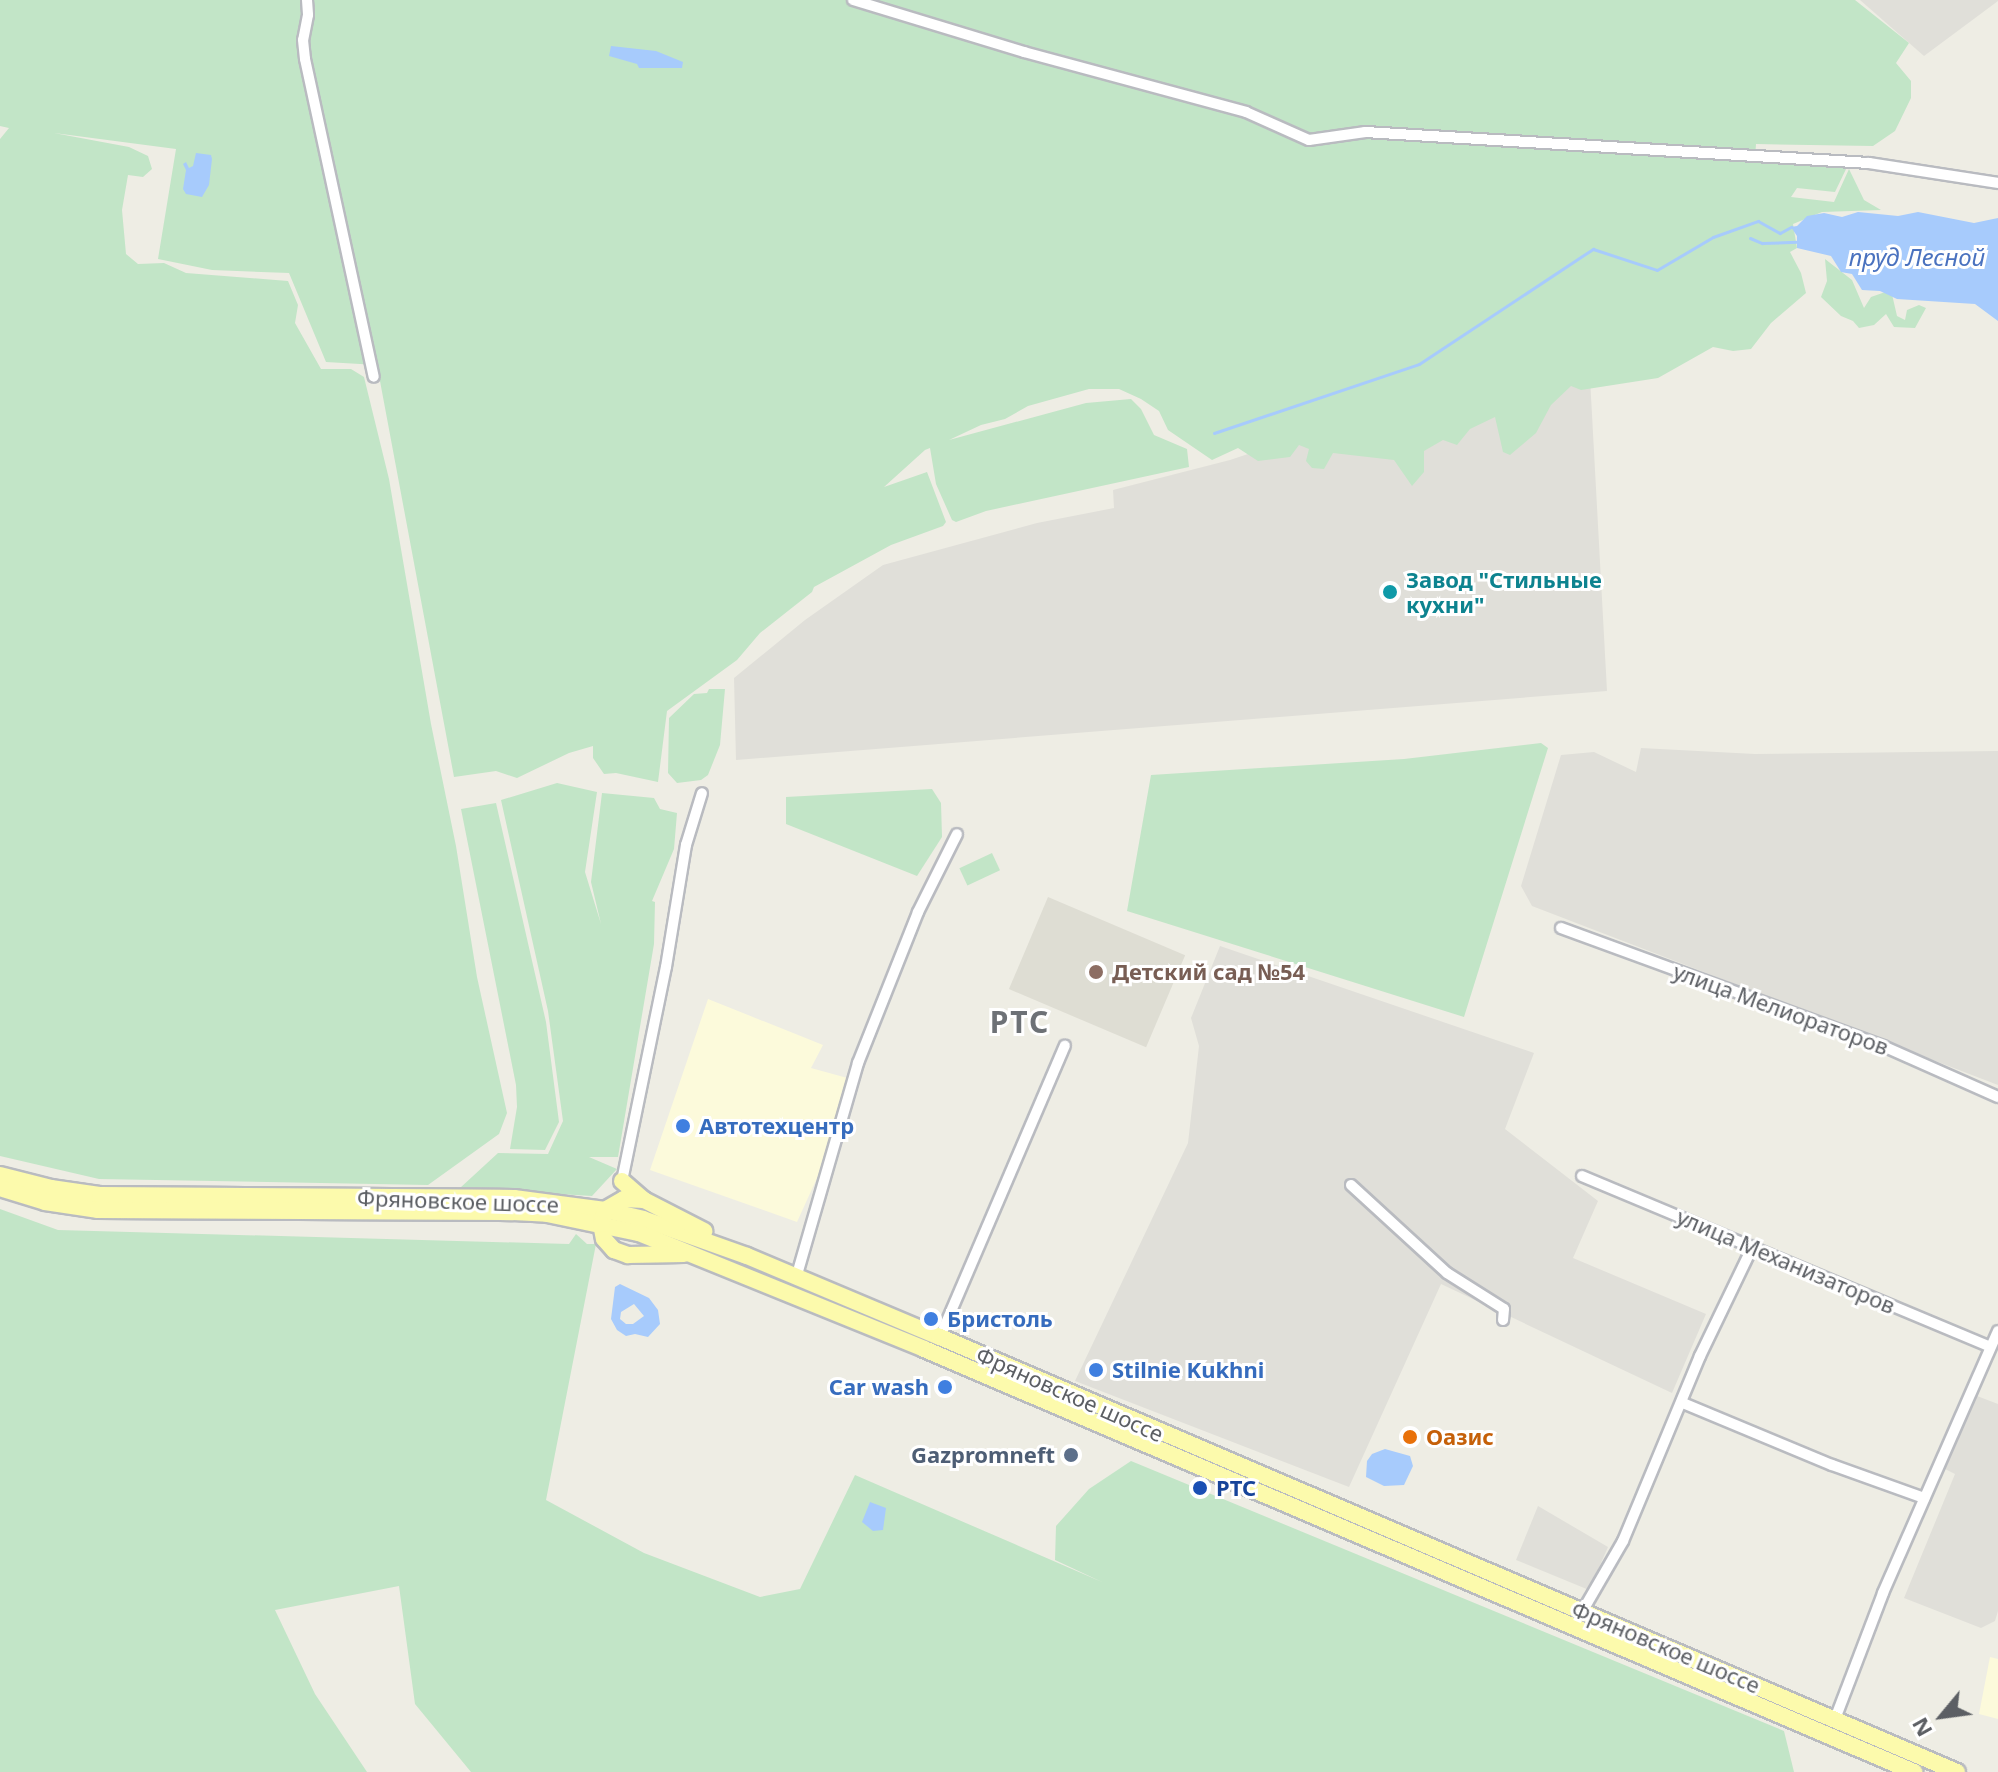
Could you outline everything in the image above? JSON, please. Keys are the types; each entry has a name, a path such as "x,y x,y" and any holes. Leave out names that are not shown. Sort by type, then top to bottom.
{"main road":[{"name":"Фряновское шоссе","path":"0,1175 74,1192 137,1197 446,1196 573,1205 910,1343 1914,1772"},
{"path":"622,1181 644,1200 747,1256"},
{"path":"573,1205 597,1201 622,1181"},
{"path":"622,1181 603,1217 604,1239 620,1252 639,1256 691,1253"},
{"name":"Фряновское шоссе","path":"0,1188 45,1202 136,1212 513,1212 643,1219 747,1256 940,1337 1957,1772"},
{"path":"603,1217 624,1199 644,1200"}],"street":[{"path":"307,0 303,40 305,59 374,377"},
{"path":"853,0 1024,52 1246,112 1309,140 1365,132 1854,162 1998,183"},
{"path":"622,1181 666,967 686,845 702,793"},
{"path":"796,1278 858,1063 918,912 957,834"},
{"name":"улица Мелиораторов","path":"1561,928 1883,1046 1998,1097"},
{"path":"940,1337 1065,1046"},
{"name":"улица Механизаторов","path":"1582,1176 1990,1347"},
{"path":"1351,1185 1447,1273 1504,1309 1503,1320"},
{"path":"1582,1612 1623,1541 1700,1356 1753,1246"},
{"path":"1835,1719 1924,1498 1998,1331"},
{"path":"1683,1403 1832,1465 1924,1498"}],"shaded area":[{"path":"1860,0 1998,0 1998,1 1924,56"},
{"path":"1588,341 1607,691 736,760 734,678 805,620 883,565 1037,523 1114,508 1113,490 1230,460"},
{"path":"1641,748 1755,754 1998,751 1998,1085 1532,906 1521,886 1561,755 1594,752 1636,772"},
{"name":"Детский сад №54","path":"1048,897 1185,955 1146,1047 1009,989"},
{"path":"1220,946 1534,1053 1505,1129 1598,1201 1573,1258 1706,1314 1672,1393 1441,1284 1349,1487 1075,1381 1188,1143 1199,1046 1191,1018"},
{"path":"708,999 823,1045 811,1068 851,1079 847,1112 797,1222 650,1170"},
{"path":"1977,1396 1998,1404 1998,1611 1995,1621 1981,1628 1904,1598 1955,1474 1941,1467"},
{"path":"1538,1506 1608,1547 1589,1590 1516,1560"},
{"path":"1990,1657 1998,1659 1998,1719 1979,1714"}],"green space":[{"path":"0,0 1855,0 1909,43 1896,63 1911,81 1911,98 1895,131 1873,146 1756,144 1755,158 1847,167 1835,192 1797,188 1791,197 1834,202 1849,169 1864,200 1881,210 1822,212 1793,224 1797,248 1790,252 1801,273 1806,293 1771,323 1751,349 1733,351 1713,347 1658,378 1581,390 1571,386 1551,405 1536,433 1510,455 1503,452 1495,417 1470,429 1457,445 1443,440 1424,451 1424,472 1412,486 1394,460 1333,453 1324,469 1312,468 1306,461 1309,449 1299,445 1290,457 1258,461 1238,448 1212,460 1168,430 1159,411 1141,399 1119,389 1089,389 1028,406 1005,419 981,425 949,440 1086,403 1131,399 1141,409 1154,435 1187,449 1189,467 986,511 956,522 952,520 936,484 930,448 925,450 884,487 927,472 946,522 943,526 891,545 814,587 812,592 760,633 737,660 667,711 658,782 616,773 604,774 593,758 593,746 569,753 517,778 496,771 454,777 377,365 326,362 289,273 212,270 158,259 176,149 54,133 129,147 148,156 152,169 143,177 128,175 122,210 126,254 138,264 164,263 186,273 288,281 298,305 295,323 321,369 351,369 364,377 389,479 477,977 507,1113 499,1134 428,1185 99,1179 0,1156 0,139 9,128 0,126"},
{"path":"1825,259 1852,280 1864,308 1871,297 1891,290 1897,316 1905,320 1907,310 1919,305 1926,308 1915,328 1894,327 1886,314 1874,325 1859,328 1853,321 1841,316 1821,297 1827,281"},
{"path":"709,689 725,689 720,745 708,775 701,780 677,783 668,773 669,718 694,694 707,693"},
{"path":"1541,743 1548,748 1464,1017 1127,911 1151,775 1404,759"},
{"path":"557,783 597,792 585,872 601,924 591,882 602,793 654,798 660,809 677,813 674,849 652,901 655,902 654,944 618,1157 589,1157 617,1169 592,1196 460,1188 498,1153 548,1154 563,1121 548,1011 501,800"},
{"path":"932,789 941,803 942,837 917,876 786,824 786,797"},
{"path":"496,803 546,1022 559,1122 545,1150 510,1149 517,1107 516,1085 461,809"},
{"path":"992,853 1000,870 967,885 959,868"},
{"path":"0,1209 58,1230 569,1244 576,1234 587,1244 596,1244 546,1500 644,1553 760,1597 800,1589 855,1475 1102,1582 1055,1560 1056,1526 1089,1489 1131,1461 1784,1731 1794,1772 471,1772 415,1704 399,1586 275,1610 315,1694 367,1772 0,1772"}],"water":[{"path":"611,46 656,51 683,62 682,68 639,68 637,64 609,56"},
{"path":"196,153 211,155 212,159 209,185 202,197 186,194 183,189 186,170 183,164 186,162 189,168 193,166"},
{"name":"пруд Лесной","path":"1858,212 1898,216 1918,212 1974,223 1998,218 1998,321 1975,304 1897,299 1880,291 1862,290 1852,274 1841,272 1831,256 1797,248 1797,236 1791,227 1797,226 1807,216 1824,213 1842,217"},
{"path":"620,1284 649,1298 658,1310 660,1324 648,1337 635,1334 626,1336 617,1330 611,1319 615,1287","holes":["634,1304 644,1316 633,1324 626,1324 620,1319 621,1312"]},
{"path":"1385,1449 1410,1456 1413,1466 1404,1485 1384,1486 1366,1477 1367,1461 1372,1454"},
{"path":"870,1502 886,1508 883,1530 873,1531 862,1522"}],"waterway":[{"path":"1214,433 1419,364 1593,249 1657,270 1713,237 1758,221 1780,233 1791,227"},
{"path":"1750,238 1762,243 1797,242"}],"place":[{"name":"Завод \"Стильные кухни\"","path":"1390,592"},
{"name":"Детский сад №54","path":"1096,972"},
{"name":"Автотехцентр","path":"683,1126"},
{"name":"Бристоль","path":"931,1319"},
{"name":"Stilnie Kukhni","path":"1096,1370"},
{"name":"Car wash","path":"945,1387"},
{"name":"Оазис","path":"1410,1437"},
{"name":"Gazpromneft","path":"1071,1455"},
{"name":"РТС","path":"1200,1488"}],"district":[{"name":"РТС","path":"1020,1022"}]}
